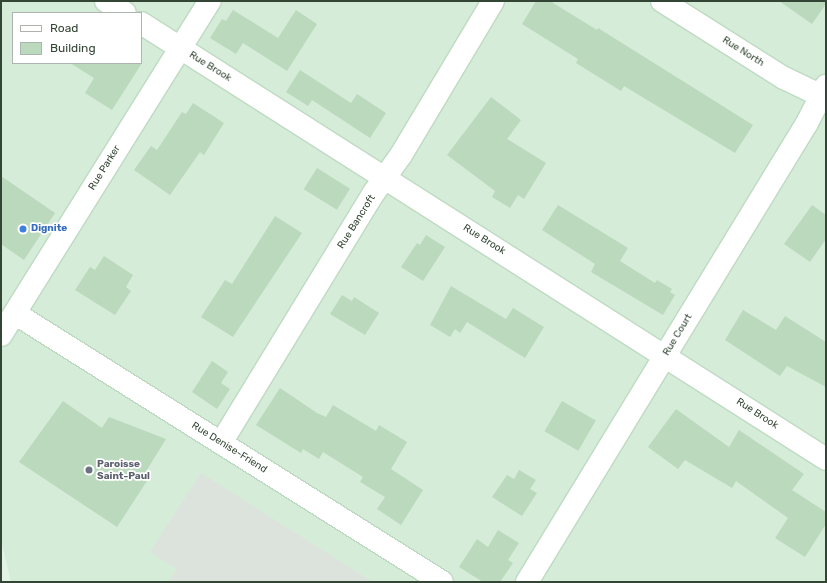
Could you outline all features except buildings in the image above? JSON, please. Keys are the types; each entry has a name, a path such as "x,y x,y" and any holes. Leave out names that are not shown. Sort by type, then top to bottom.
{"street":[{"path":"106,1 123,12"},
{"name":"Rue Parker","path":"1,336 210,1"},
{"name":"Rue Bancroft","path":"221,443 386,178 493,1"},
{"name":"Rue North","path":"662,1 784,78 824,93"},
{"name":"Rue Brook","path":"142,24 666,355 826,459"},
{"name":"Rue Court","path":"527,582 824,93"},
{"name":"Rue Denise-Friend","path":"16,314 442,582"}],"shaded area":[{"path":"1,1 826,1 826,582 11,582 1,540"},
{"path":"201,473 373,582 168,582 177,569 150,552"}],"place":[{"name":"Dignite","path":"23,229"},
{"name":"Paroisse Saint-Paul","path":"89,470"}]}
